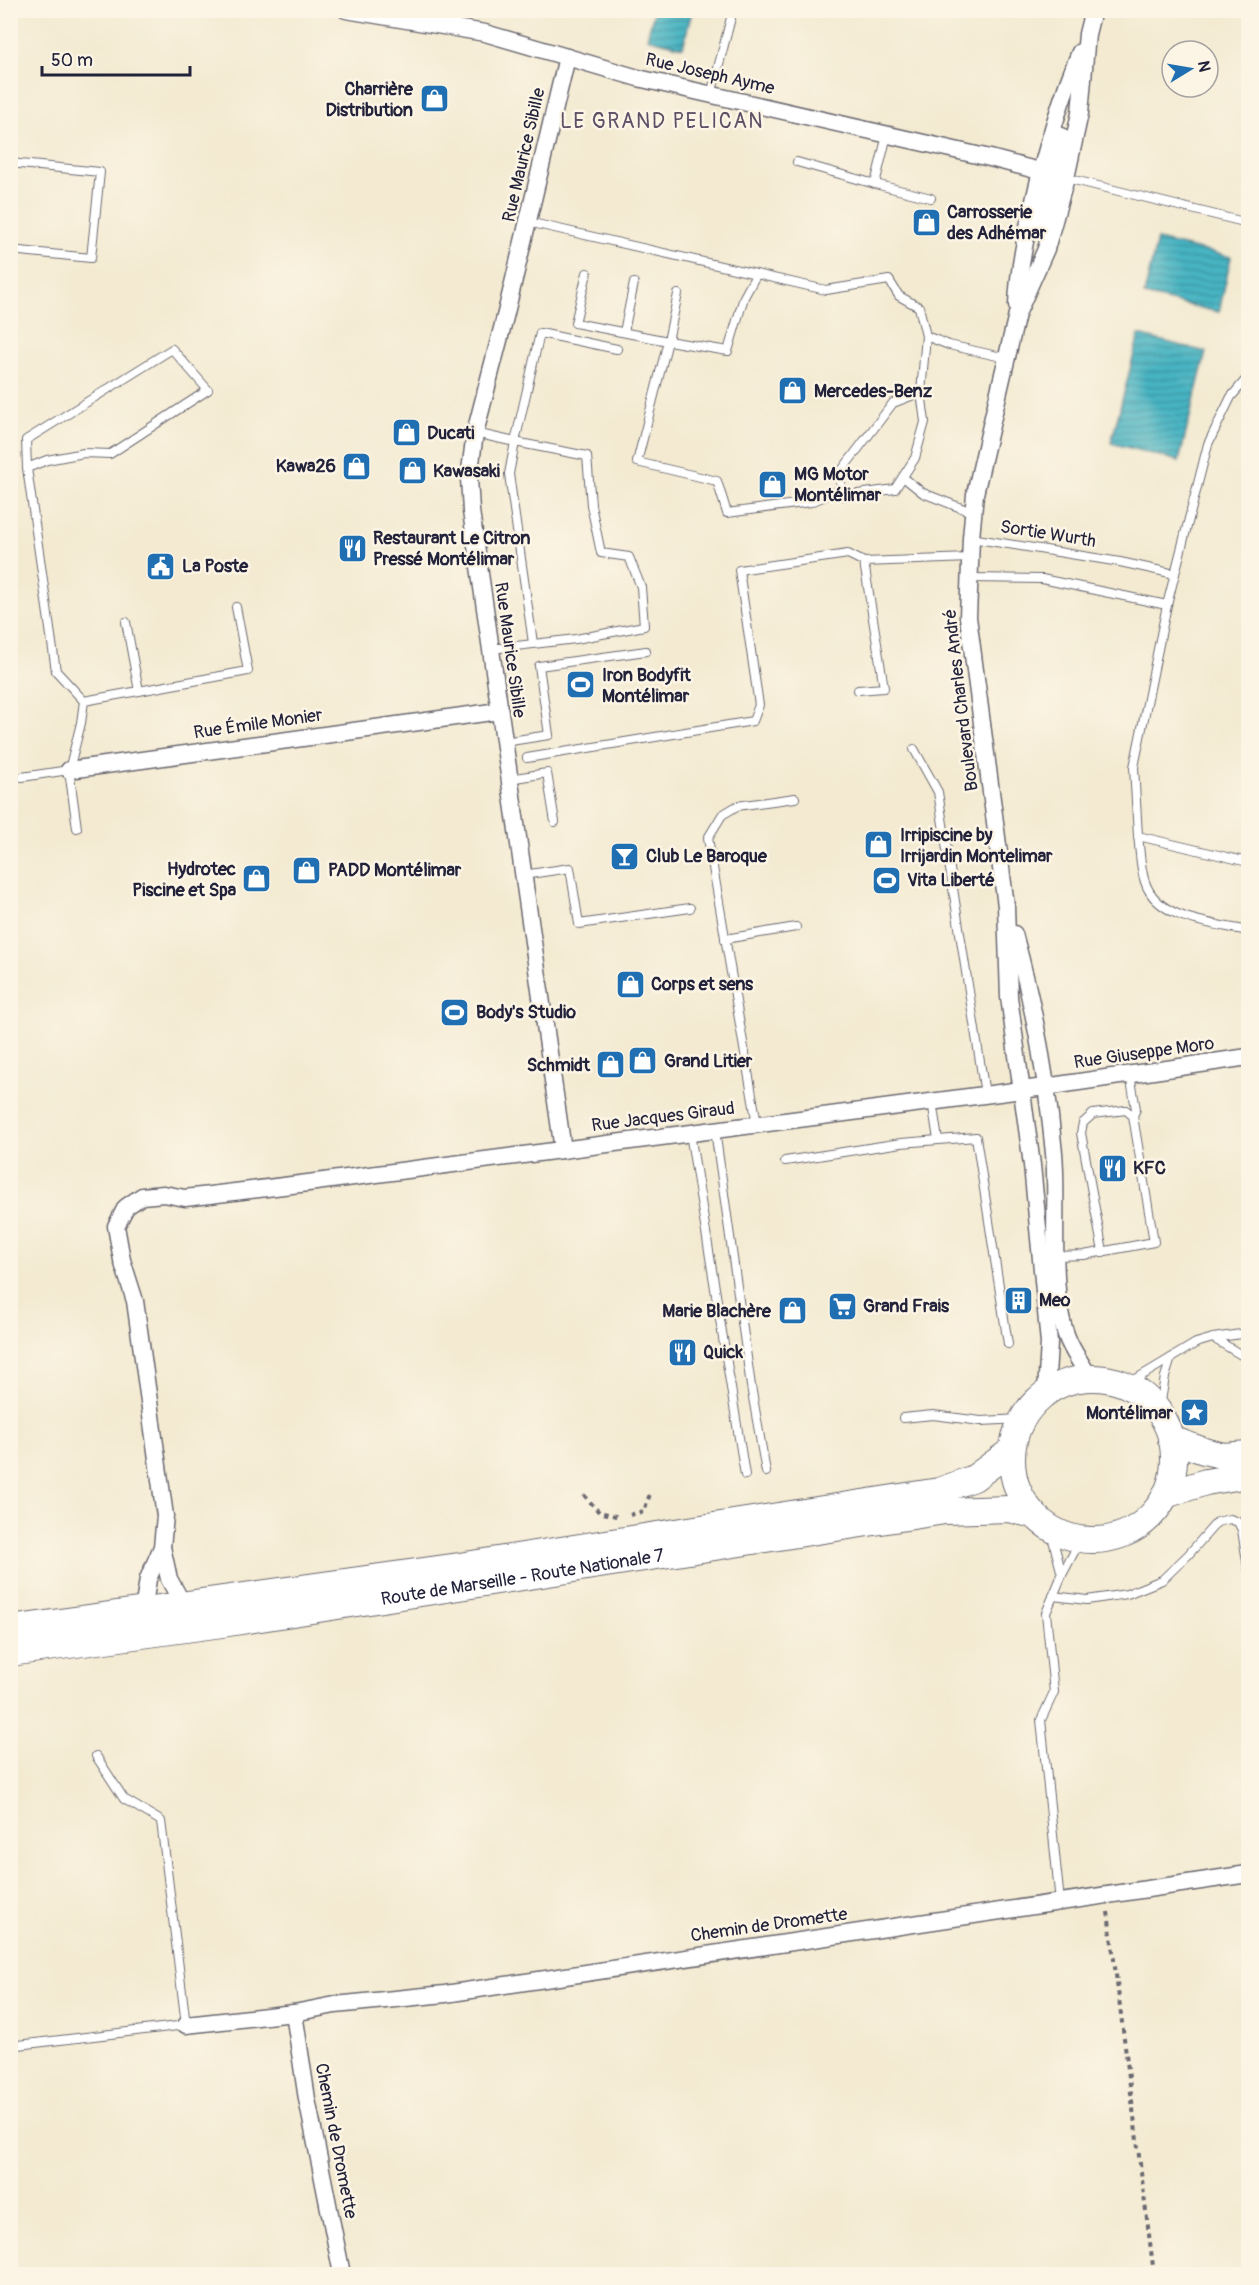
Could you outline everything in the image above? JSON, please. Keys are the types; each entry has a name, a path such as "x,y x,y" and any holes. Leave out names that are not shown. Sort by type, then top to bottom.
{"main road":[{"path":"1090,1378 1108,1379 1126,1385 1150,1401 1159,1413 1171,1439 1174,1458 1172,1477 1156,1510 1130,1531 1098,1540 1065,1535 1042,1522 1020,1496 1013,1473 1012,1450 1022,1419 1029,1409 1046,1392 1060,1384 1090,1378"},
{"path":"1171,1439 1224,1456 1248,1454"},
{"name":"Route de Marseille - Route Nationale 7","path":"10,1629 447,1568 939,1491 974,1478 1012,1450"},
{"path":"1165,1495 1206,1482 1248,1475"},
{"name":"Route de Marseille - Route Nationale 7","path":"10,1653 234,1622 945,1511 1009,1509 1042,1522"}],"street":[{"name":"Rue Joseph Ayme","path":"346,10 485,33 638,78 990,158 1053,175"},
{"name":"Boulevard Charles André","path":"1090,1378 1069,1342 1062,1319 1057,1256 1054,1152 1009,998 1006,906 968,617 968,578 975,494 1006,358 1017,314 1046,249 1040,233 1053,175 1061,97 1087,34 1093,10"},
{"name":"Boulevard Charles André","path":"1017,314 1018,286 1025,242 1080,113 1087,34"},
{"name":"Rue Maurice Sibille","path":"563,1150 471,511 469,478 475,433 567,57"},
{"name":"Rue Émile Monier","path":"69,770 499,711"},
{"name":"Boulevard Charles André","path":"1006,906 1029,990 1049,1343 1046,1392"},
{"name":"Rue Giuseppe Moro","path":"1034,1088 1248,1057"},
{"name":"Rue Jacques Giraud","path":"162,1547 165,1516 136,1309 122,1260 116,1226 126,1207 142,1196 164,1194 185,1198 1034,1088"},
{"path":"162,1547 169,1579 184,1606"},
{"path":"144,1611 148,1579 162,1547"},
{"name":"Chemin de Dromette","path":"186,2025 294,2013 335,2005 445,1994 1248,1874"},
{"name":"Chemin de Dromette","path":"294,2013 307,2099 342,2274"}],"lane":[{"path":"711,95 733,10"},
{"path":"875,184 887,135"},
{"path":"797,162 931,198"},
{"path":"10,163 100,172 91,258 10,250"},
{"path":"1053,175 1248,223"},
{"path":"528,222 826,290 889,280 899,296 920,307 926,336 921,392 925,422 915,458 895,489 843,496 839,474 893,404 921,392"},
{"path":"587,273 576,323 728,351 744,297 756,275"},
{"path":"624,332 634,283"},
{"path":"678,294 637,462 717,481 727,513 811,502 842,489"},
{"path":"533,644 509,474 540,333 617,349"},
{"path":"926,336 949,345 1006,358"},
{"path":"27,468 56,458 84,453 110,454 208,390 172,349 26,440 27,468 56,671 84,700"},
{"path":"1248,376 1231,398 1208,444 1167,604 1134,767 1138,836 1145,882 1158,904 1179,915 1248,931"},
{"path":"475,433 587,456 591,505 602,553 629,557 641,587 644,626 576,639 491,649"},
{"path":"903,477 923,493 974,513"},
{"name":"Sortie Wurth","path":"970,538 1120,562 1175,574"},
{"path":"527,758 753,721 759,705 740,570 848,554 864,562 970,558"},
{"path":"858,690 884,688 864,562"},
{"path":"968,578 1042,579 1167,604"},
{"path":"84,700 248,671 236,607"},
{"path":"126,622 139,691"},
{"path":"504,742 549,735 539,666 646,651"},
{"path":"77,828 69,770 84,700"},
{"path":"914,749 938,792 985,1094"},
{"name":"Rue Émile Monier","path":"22,777 69,770"},
{"path":"509,779 548,773 555,822"},
{"path":"757,1124 708,838 722,815 737,806 795,798"},
{"path":"1138,836 1248,862"},
{"path":"523,875 570,867 579,924 690,908"},
{"path":"725,939 796,927"},
{"path":"1057,1256 1084,1255 1154,1242 1133,1116 1136,1109 1130,1075"},
{"path":"933,1101 938,1140"},
{"path":"1103,1252 1081,1133 1083,1123 1093,1114 1126,1110 1133,1116"},
{"path":"715,1130 751,1386 766,1472"},
{"path":"690,1133 746,1475"},
{"path":"785,1161 901,1143 976,1137 1008,1344"},
{"path":"1126,1385 1196,1343 1213,1338 1248,1334"},
{"path":"1213,1338 1248,1359"},
{"path":"1159,1413 1165,1377 1171,1358"},
{"path":"903,1418 933,1415 981,1421 1022,1419"},
{"path":"1053,1596 1087,1600 1127,1594 1162,1580 1217,1522 1230,1519 1238,1522 1242,1530 1248,1568"},
{"path":"1042,1522 1062,1575"},
{"path":"1060,1903 1041,1720 1054,1692 1046,1613 1081,1539"},
{"path":"10,2046 186,2025 161,1821 124,1799 96,1756"}],"path":[{"path":"584,1495 599,1512 621,1518 644,1511 651,1491"},
{"path":"1106,1897 1154,2274"}],"water":[{"path":"654,11 692,11 683,47 647,38"},
{"path":"1157,240 1231,257 1219,312 1144,295"},
{"path":"1139,335 1206,352 1179,461 1111,443"}],"place":[{"name":"Charrière Distribution","path":"434,99"},
{"name":"Carrosserie des Adhémar","path":"926,222"},
{"name":"Mercedes-Benz","path":"793,391"},
{"name":"Ducati","path":"406,433"},
{"name":"Kawa26","path":"357,466"},
{"name":"Kawasaki","path":"412,471"},
{"name":"MG Motor Montélimar","path":"773,484"},
{"name":"Restaurant Le Citron Pressé Montélimar","path":"352,548"},
{"name":"La Poste","path":"161,566"},
{"name":"Iron Bodyfit Montélimar","path":"581,685"},
{"name":"Irripiscine by Irrijardin Montelimar","path":"879,845"},
{"name":"Club Le Baroque","path":"625,856"},
{"name":"PADD Montélimar","path":"307,870"},
{"name":"Hydrotec Piscine et Spa","path":"257,879"},
{"name":"Vita Liberté","path":"886,880"},
{"name":"Corps et sens","path":"630,984"},
{"name":"Body's Studio","path":"455,1012"},
{"name":"Grand Litier","path":"643,1061"},
{"name":"Schmidt","path":"611,1065"},
{"name":"KFC","path":"1112,1168"},
{"name":"Meo","path":"1018,1300"},
{"name":"Grand Frais","path":"842,1306"},
{"name":"Marie Blachère","path":"792,1311"},
{"name":"Quick","path":"682,1352"},
{"name":"Montélimar","path":"1194,1413"}],"district":[{"name":"LE GRAND PELICAN","path":"662,121"}]}
